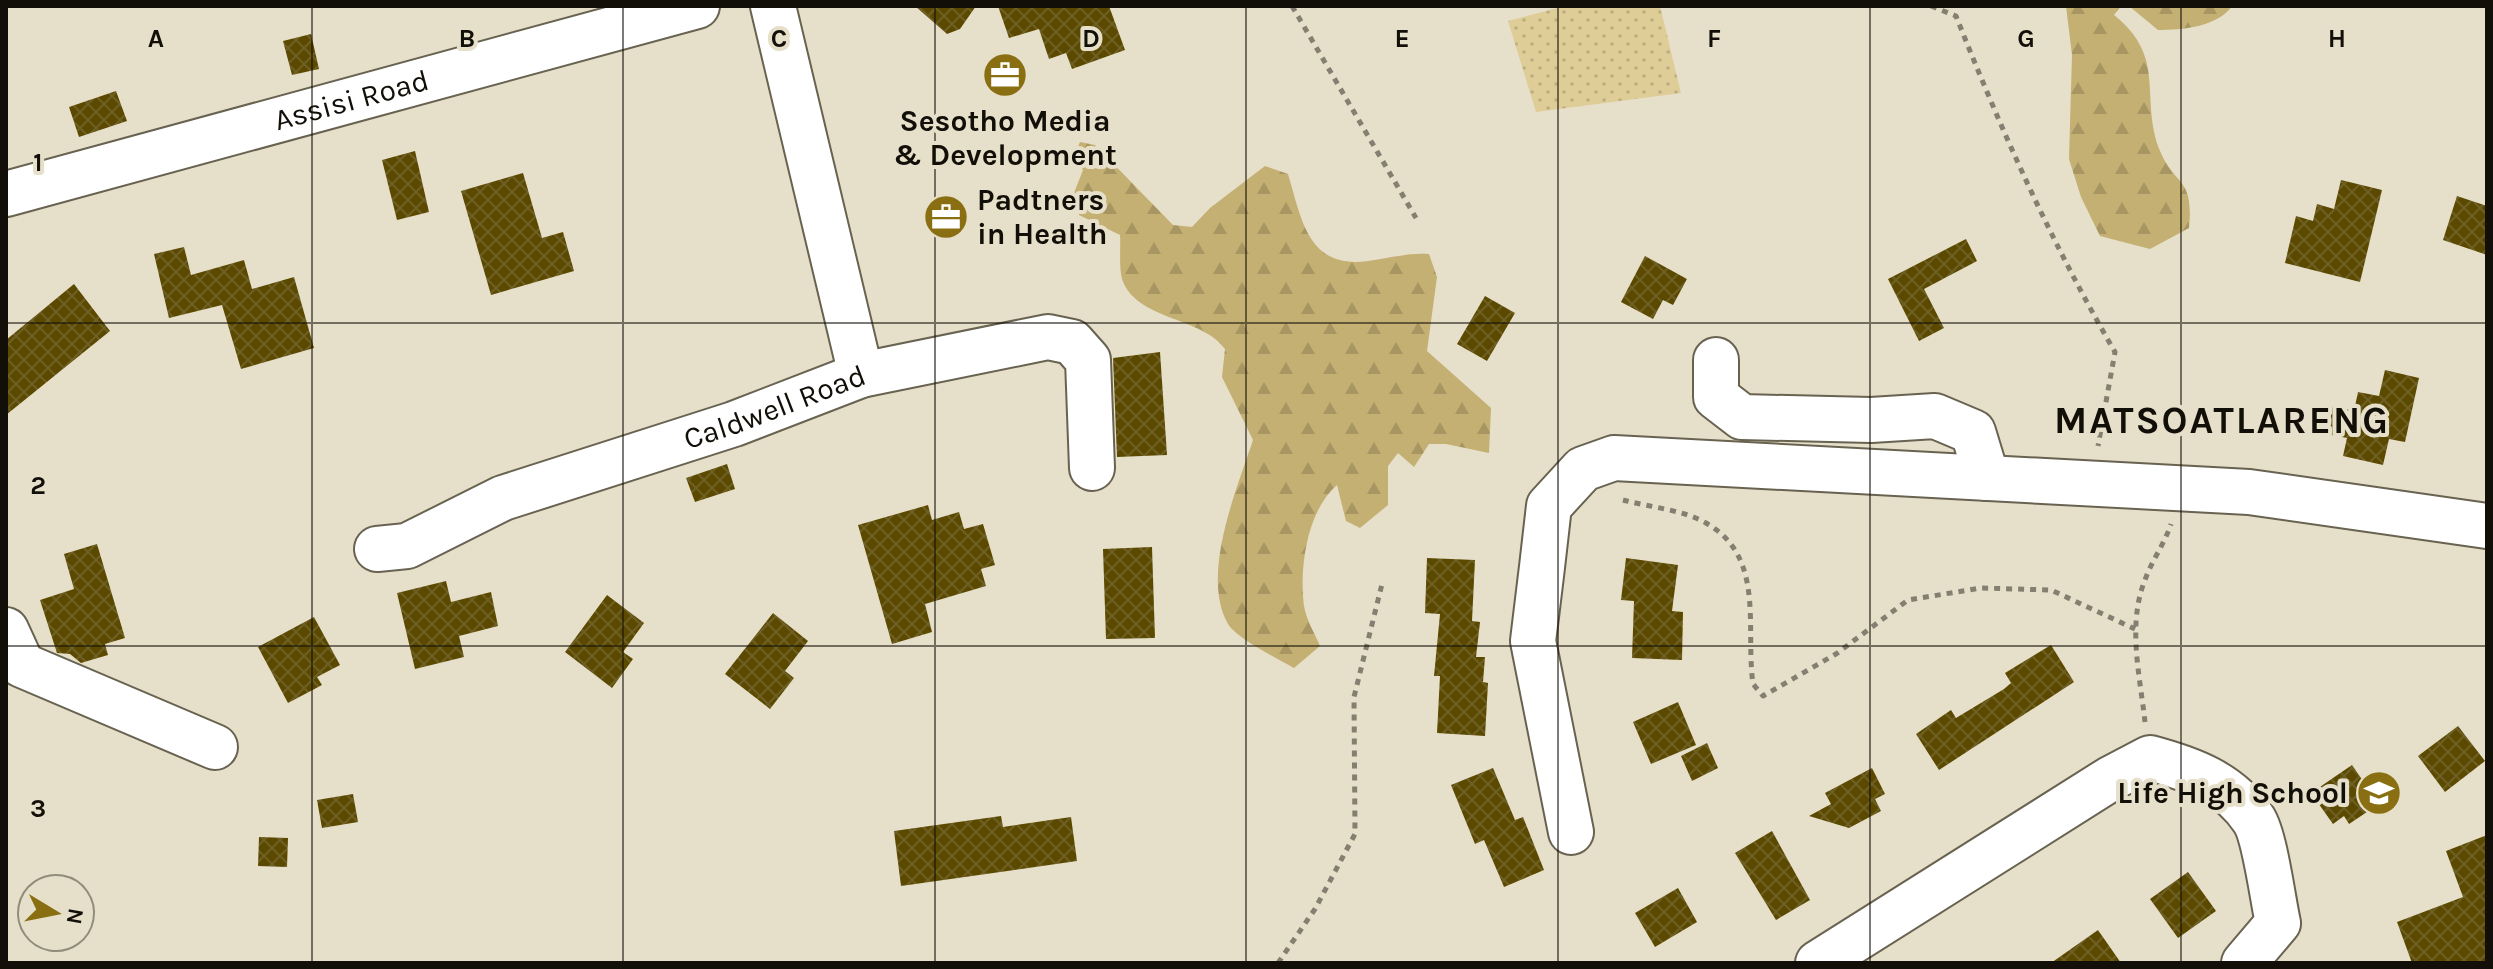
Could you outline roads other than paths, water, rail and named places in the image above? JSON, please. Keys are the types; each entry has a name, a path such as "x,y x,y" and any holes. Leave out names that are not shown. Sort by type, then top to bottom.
{"street":[{"name":"Assisi Road","path":"8,189 697,6"},
{"name":"Caldwell Road","path":"377,549 407,546 503,498 734,424 861,375 773,6"},
{"path":"861,375 1048,337 1072,342 1088,360 1092,468"},
{"path":"1716,360 1716,397 1742,417 1871,420 1935,416 1973,432 1987,478"},
{"path":"1571,832 1533,641 1549,506 1583,469 1614,458 2249,492 2487,526"},
{"path":"6,630 22,665 215,747"},
{"path":"1818,963 2110,779 2150,758 2192,769 2215,781 2255,821 2278,923 2244,963"}],"place":[{"name":"Sesotho Media & Development","path":"1005,75"},
{"name":"Padtners in Health","path":"946,217"},
{"name":"Life High School","path":"2379,793"}],"district":[{"name":"MATSOATLARENG","path":"2222,420"}]}
